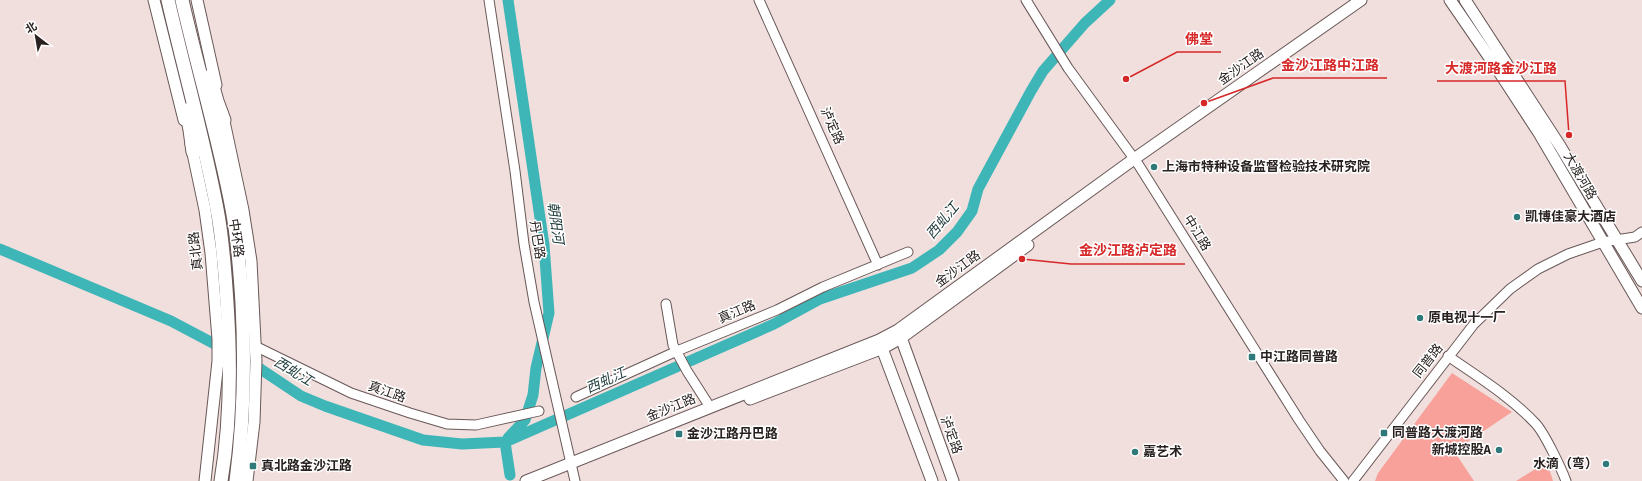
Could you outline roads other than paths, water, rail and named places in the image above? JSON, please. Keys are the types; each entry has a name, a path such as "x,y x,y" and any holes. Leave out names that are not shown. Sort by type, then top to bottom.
{"highway":[{"path":"167,0 169,30 190,130 193,152"},
{"name":"中环路","path":"167,0 209,166 218,211 224,256 224,342 230,368 228,422 221,481"},
{"name":"中环路","path":"182,0 222,162 232,211 239,260 244,354 243,421 236,481"},
{"path":"188,0 217,101 224,120"}],"main road":[{"name":"真北路","path":"154,0 166,53 193,152 205,210 224,342 218,361 205,481"},
{"path":"197,0 243,210 250,261 256,361 254,422 247,481"},
{"name":"金沙江路","path":"526,481 572,466 881,344 899,334 1362,0"},
{"name":"金沙江路","path":"1136,162 1372,0"},
{"name":"大渡河路","path":"1450,0 1536,129 1642,308"},
{"name":"大渡河路","path":"1465,0 1560,146 1642,281"},
{"name":"泸定路","path":"899,334 953,481"},
{"path":"881,344 932,481"},
{"name":"金沙江路","path":"542,481 572,466 710,407 881,344"}],"street":[{"name":"丹巴路","path":"488,0 534,302 575,481"},
{"name":"泸定路","path":"759,0 878,265"},
{"name":"中江路","path":"1026,0 1068,68 1136,162 1299,420 1320,451 1344,481"},
{"name":"同普路","path":"1353,481 1474,324 1496,301 1519,281 1538,269 1568,254 1603,242 1635,237 1642,232"},
{"name":"真江路","path":"576,397 777,310 823,287 908,252"},
{"path":"666,304 673,345 687,371 710,407"},
{"name":"真江路","path":"255,346 351,393 447,424 467,425 539,411"},
{"path":"1448,356 1518,405 1537,426 1563,472 1566,481"}],"waterway":[{"name":"朝阳河","path":"508,0 544,245 549,313 536,368 533,395 525,420 508,438"},
{"name":"西虬江","path":"0,249 171,321 256,366 301,396 325,406 423,440 462,444 505,442 774,324 820,299 912,268 939,250 957,232 972,211 978,189 1043,71 1085,23 1110,0"},
{"path":"505,442 510,475"}],"place":[{"name":"佛堂","path":"1126,79"},
{"name":"金沙江路中江路","path":"1204,103"},
{"name":"大渡河路金沙江路","path":"1569,135"},
{"name":"上海市特种设备监督检验技术研究院","path":"1154,167"},
{"name":"凯博佳豪大酒店","path":"1517,217"},
{"name":"金沙江路泸定路","path":"1022,259"},
{"name":"原电视十一厂","path":"1420,318"},
{"name":"中江路同普路","path":"1252,357"},
{"name":"同普路大渡河路","path":"1384,433"},
{"name":"金沙江路丹巴路","path":"679,434"},
{"name":"新城控股A","path":"1499,450"},
{"name":"嘉艺术","path":"1135,452"},
{"name":"水滴（弯）","path":"1606,464"},
{"name":"真北路金沙江路","path":"253,466"}]}
